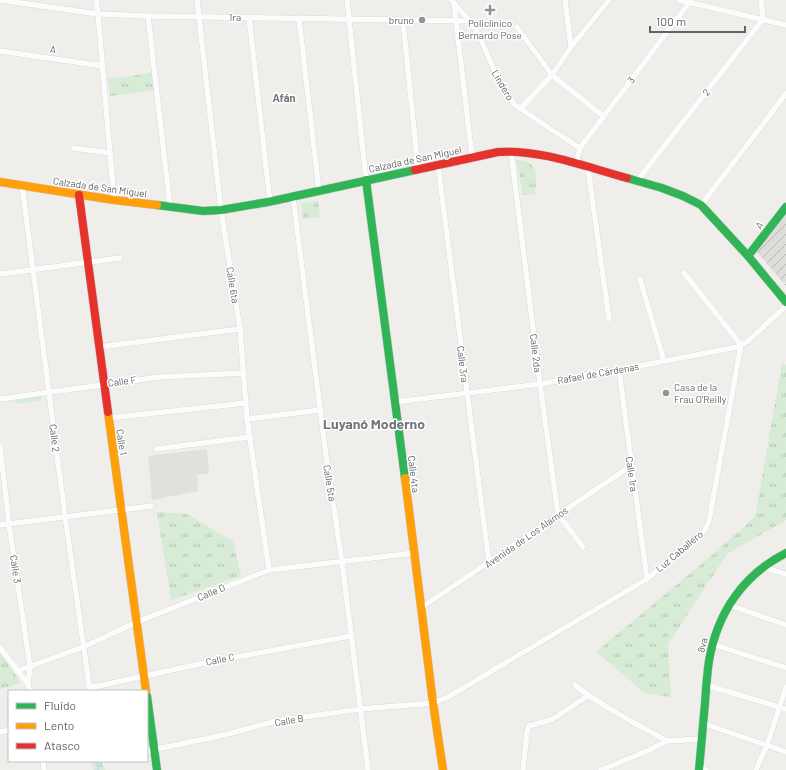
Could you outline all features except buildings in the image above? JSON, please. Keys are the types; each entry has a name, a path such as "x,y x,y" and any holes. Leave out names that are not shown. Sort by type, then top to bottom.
{"main road":[{"name":"Calzada de San Miguel","path":"0,182 114,200 202,210 221,210 294,197 472,157 511,151 536,153 676,193 701,205 748,256 786,302"},
{"name":"Calle 4ta","path":"366,180 422,607 433,703 444,770"},
{"name":"Calle 1","path":"79,194 146,690"},
{"name":"A","path":"748,256 786,207"},
{"name":"8va","path":"702,769 701,739 706,685 712,644 719,625 729,605 746,583 763,567 778,556 786,553"},
{"path":"148,710 151,750 157,770"}],"street":[{"name":"1ra","path":"0,0 98,14 403,21 470,21"},
{"path":"96,0 114,200"},
{"name":"Calle 6ta","path":"197,0 221,210 240,329 247,418 269,570"},
{"path":"347,0 366,180"},
{"path":"565,0 571,47"},
{"path":"520,109 552,75 571,47 610,0"},
{"path":"679,0 691,1 786,25"},
{"path":"761,0 763,19"},
{"name":"3","path":"576,164 580,148 691,1"},
{"path":"452,2 472,157"},
{"name":"Lindero","path":"452,2 470,21 478,33 486,53 506,92 514,104 580,148"},
{"path":"148,16 170,206"},
{"path":"249,17 270,202"},
{"path":"299,18 319,191"},
{"name":"2","path":"637,181 763,19"},
{"path":"403,21 418,169"},
{"path":"517,27 552,75 603,116"},
{"name":"A","path":"0,51 103,66"},
{"path":"701,205 786,94"},
{"path":"74,148 110,154"},
{"name":"Calle 2da","path":"511,151 558,514 583,547"},
{"name":"Calle 3ra","path":"438,165 489,563"},
{"path":"588,168 609,319"},
{"name":"Calle 2","path":"22,185 65,516 90,690"},
{"name":"Calle 5ta","path":"294,197 320,410 342,562 368,770"},
{"path":"0,274 120,258"},
{"path":"684,273 741,345"},
{"path":"640,279 664,361"},
{"name":"Rafael de Cárdenas","path":"395,402 540,384 619,370 741,345 756,334 786,306"},
{"path":"99,347 240,329"},
{"name":"Luz Caballero","path":"433,703 455,693 647,579 705,530 709,521 741,345"},
{"name":"Calle 1ra","path":"619,370 647,579"},
{"name":"Calle F","path":"0,399 49,391 160,377 244,373"},
{"path":"109,418 246,402"},
{"path":"247,418 320,410"},
{"path":"156,449 250,437"},
{"name":"Calle 3","path":"0,446 9,524 30,668 28,684 30,690"},
{"name":"Avenida de Los Alamos","path":"422,607 631,466"},
{"path":"0,525 151,506"},
{"name":"Calle D","path":"17,671 30,668 83,647 137,622 269,570 414,553"},
{"path":"763,567 786,574"},
{"path":"729,605 786,625"},
{"name":"Calle C","path":"90,690 144,676 209,662 351,636"},
{"path":"712,644 786,668"},
{"path":"0,648 28,684"},
{"path":"575,685 666,741"},
{"path":"706,685 786,709"},
{"path":"756,770 767,745 786,686"},
{"path":"523,770 529,726 553,719 589,695"},
{"name":"Calle B","path":"151,750 227,734 276,721 361,709 433,703"},
{"path":"702,723 786,752"},
{"path":"601,770 666,741 701,739"}],"shaded area":[{"path":"786,212 786,286 756,251"},
{"path":"207,449 209,473 197,475 198,491 152,500 148,456"}],"green space":[{"path":"152,73 155,90 110,96 108,79"},
{"path":"516,160 524,161 533,166 536,175 535,194 523,195"},
{"path":"318,201 320,217 303,219 301,203"},
{"path":"782,363 786,365 786,520 727,554 668,644 671,697 645,693 596,652 718,550 755,517"},
{"path":"41,396 41,400 16,404 15,400"},
{"path":"157,512 187,514 233,541 241,576 171,600"},
{"path":"0,653 21,683 0,689"},
{"path":"91,762 101,762 105,770 94,770"}],"waterway":[{"path":"97,762 98,770"}],"traffic: fast":[{"path":"157,205 203,211 221,210 268,202 415,170"},
{"path":"627,178 662,188 701,205 748,256 786,302"},
{"path":"366,180 405,478"},
{"path":"748,256 786,207"},
{"path":"699,770 708,666 718,627 734,597 745,584 757,572 786,553"},
{"path":"148,703 157,770"}],"traffic: slow":[{"path":"0,182 114,200 157,205"},
{"path":"108,412 146,690"},
{"path":"405,478 433,703 443,770"}],"traffic: jam":[{"path":"415,170 498,152 514,152 547,156 627,178"},
{"path":"79,195 108,412"}],"place":[{"name":"Policlínico Bernardo Pose","path":"490,10"},
{"name":"bruno","path":"422,20"},
{"name":"Casa de la Frau O'Reilly","path":"666,393"}],"district":[{"name":"Afán","path":"284,98"},
{"name":"Luyanó Moderno","path":"374,424"}]}
